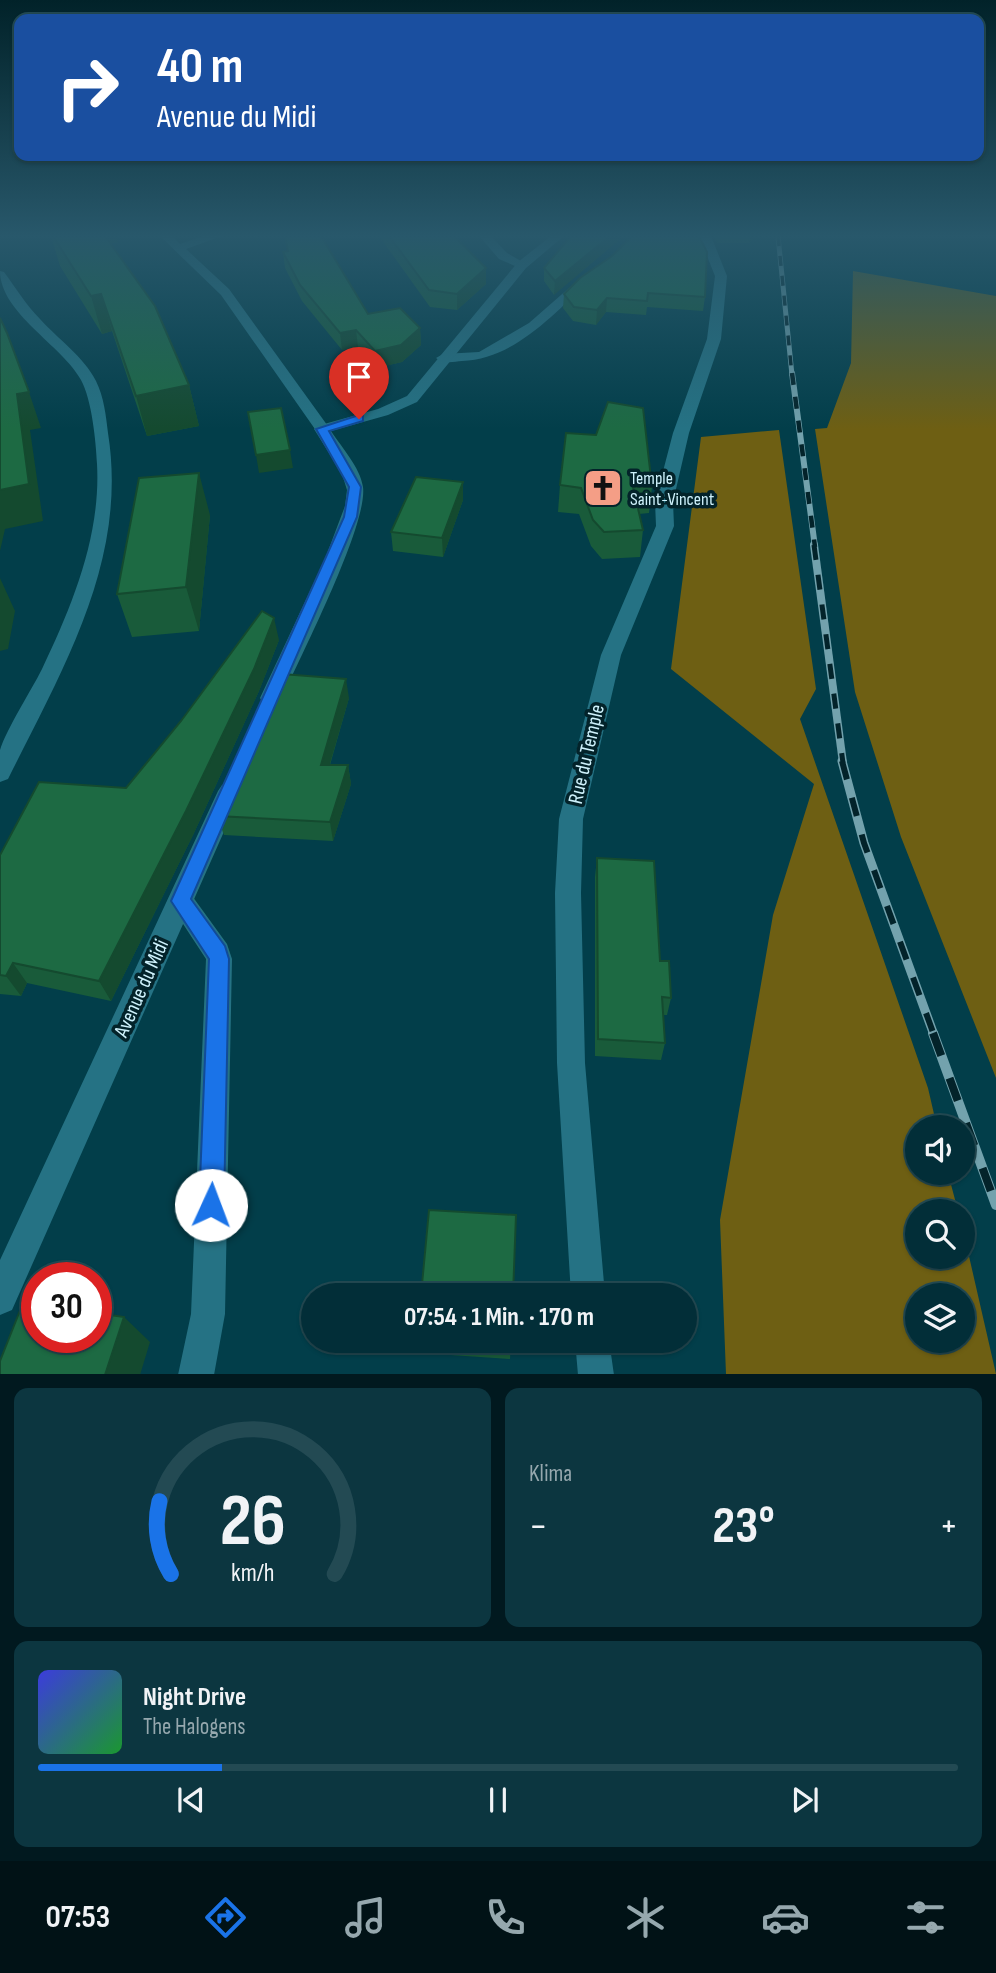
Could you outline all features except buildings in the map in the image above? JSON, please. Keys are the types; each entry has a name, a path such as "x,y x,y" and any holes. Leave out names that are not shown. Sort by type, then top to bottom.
{"street":[{"path":"0,773 61,650 95,568 105,509 106,472 102,432 89,381 19,300"},
{"path":"231,300 322,429 346,468 355,494 345,531 263,716"},
{"path":"322,429 383,412 412,399 492,300"},
{"path":"443,358 482,356 534,326 560,300"},
{"name":"Rue du Temple","path":"587,1283 570,1063 568,892 571,819 611,655 665,526 664,502 681,433 714,340 719,300"},
{"name":"Avenue du Midi","path":"0,1298 241,766"},
{"path":"181,901 218,952 219,959 208,1314 196,1374"},
{"path":"594,1353 596,1374"}],"shaded area":[{"path":"852,300 996,300 996,1078 901,837 855,692 815,429 827,428 851,363"},
{"path":"779,430 816,689 800,719 928,1088 934,1115 905,1115 905,1185 951,1185 955,1199 905,1199 905,1269 972,1269 996,1374 726,1374 720,1220 773,915 814,784 671,669 701,437"}],"railway":[{"path":"784,300 792,375"},
{"path":"792,373 815,547"},
{"path":"814,545 843,763"},
{"path":"842,761 864,843 934,1035"},
{"path":"933,1033 996,1205"}],"place":[{"name":"Temple Saint-Vincent","path":"603,488"}],"route":[{"path":"211,1205 219,959 218,952 181,901 326,577 350,517 355,487 340,456 322,429 359,419"}]}
